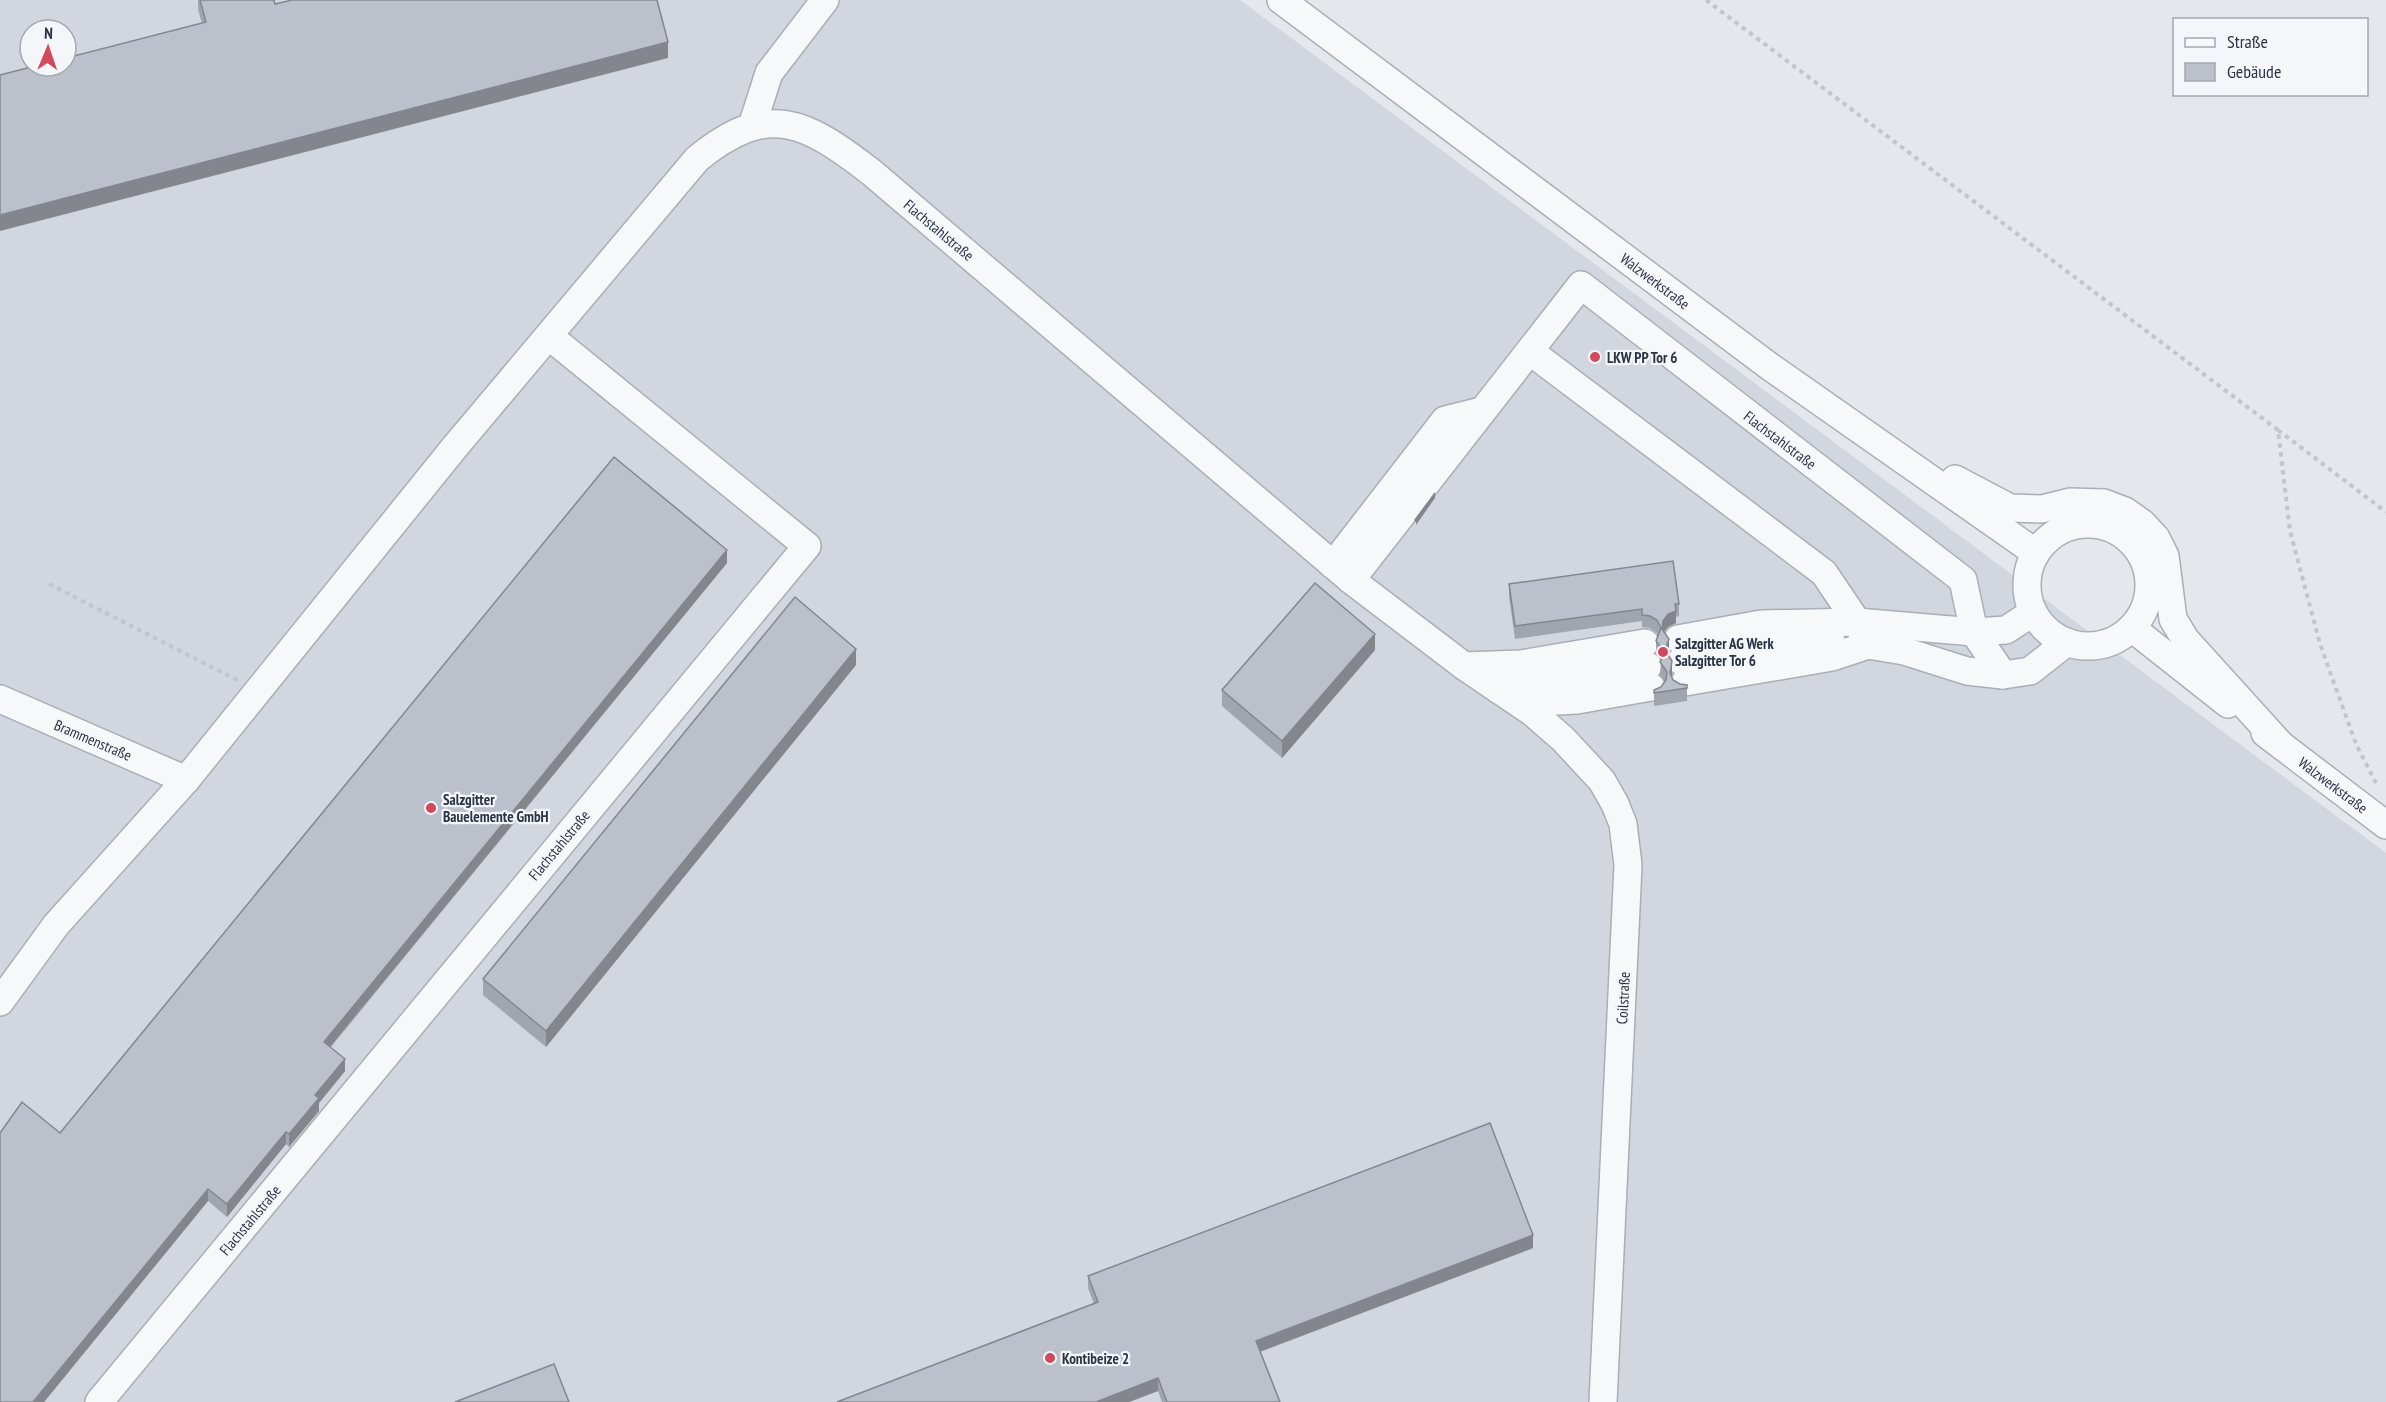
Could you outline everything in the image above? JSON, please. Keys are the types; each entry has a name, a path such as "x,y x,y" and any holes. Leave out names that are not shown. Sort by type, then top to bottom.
{"street":[{"path":"752,126 770,73 825,0"},
{"name":"Walzwerkstraße","path":"1281,0 1840,417 2036,553"},
{"name":"Flachstahlstraße","path":"0,1002 56,925 186,780 454,448 696,159 737,131 752,126 770,123 791,125 812,132 837,146 890,188 1342,572 1464,666"},
{"name":"Flachstahlstraße","path":"1342,572 1445,420 1481,411 1531,352 1581,285 1962,580 1974,632 2003,675"},
{"name":"Flachstahlstraße","path":"99,1402 807,546 549,336"},
{"path":"1531,352 1824,573 1863,634 1904,651 1967,671 2003,675 2030,671 2067,642"},
{"path":"1840,417 2010,508 2042,509 2070,502 2104,503 2125,511 2142,523 2156,538 2165,556 2173,619 2185,639 2280,744"},
{"path":"2078,525 2108,527 2126,537 2140,552 2148,571 2150,591 2144,611 2133,628 2116,641 2096,647 2067,642 2048,631 2032,613 2026,587 2028,569 2036,553 2049,537 2067,527 2078,525"},
{"path":"1863,634 1832,657 1681,661 1761,624 1863,634 1974,632 2006,630 2032,613"},
{"path":"2133,628 2280,744"},
{"path":"1464,666 1648,665 1509,697"},
{"name":"Coilstraße","path":"1464,666 1563,739 1602,781 1623,824 1628,865 1627,918 1603,1402"},
{"name":"Brammenstraße","path":"0,699 186,780"},
{"name":"Walzwerkstraße","path":"2280,744 2386,825"}],"path":[{"path":"1706,0 2386,512"},
{"path":"2277,430 2290,531 2320,644 2356,744 2381,794"},
{"path":"49,584 258,691"}],"shaded area":[{"path":"0,0 1240,0 2386,853 2386,1402 0,1402"}],"building":[{"path":"200,0 274,0 275,4 292,0 657,0 668,42 0,215 0,75 18,70 18,78 78,78 78,55 206,22"},
{"name":"Salzgitter Bauelemente GmbH","path":"614,457 727,550 324,1042 345,1059 315,1095 319,1098 289,1134 286,1132 227,1204 208,1189 33,1402 0,1402 0,1133 22,1102 60,1133"},
{"path":"1435,493 1416,521 1415,520"},
{"path":"1673,561 1679,604 1675,604 1676,611 1668,614 1663,621 1662,629 1669,639 1665,650 1672,661 1670,673 1673,680 1687,685 1687,688 1654,693 1654,690 1661,687 1666,680 1667,672 1660,662 1664,652 1656,641 1661,628 1657,620 1642,615 1642,609 1515,626 1509,584"},
{"path":"1315,583 1375,634 1282,741 1222,690"},
{"path":"795,597 856,649 546,1031 483,979"},
{"path":"1490,1123 1533,1235 1256,1341 1280,1402 1167,1402 1158,1378 1096,1402 837,1402 1098,1302 1088,1276"},
{"path":"554,1364 569,1402 455,1402"}],"place":[{"name":"LKW PP Tor 6","path":"1595,357"},
{"name":"Salzgitter AG Werk Salzgitter Tor 6","path":"1663,652"},
{"name":"Salzgitter Bauelemente GmbH","path":"431,808"},
{"name":"Kontibeize 2","path":"1050,1358"}]}
